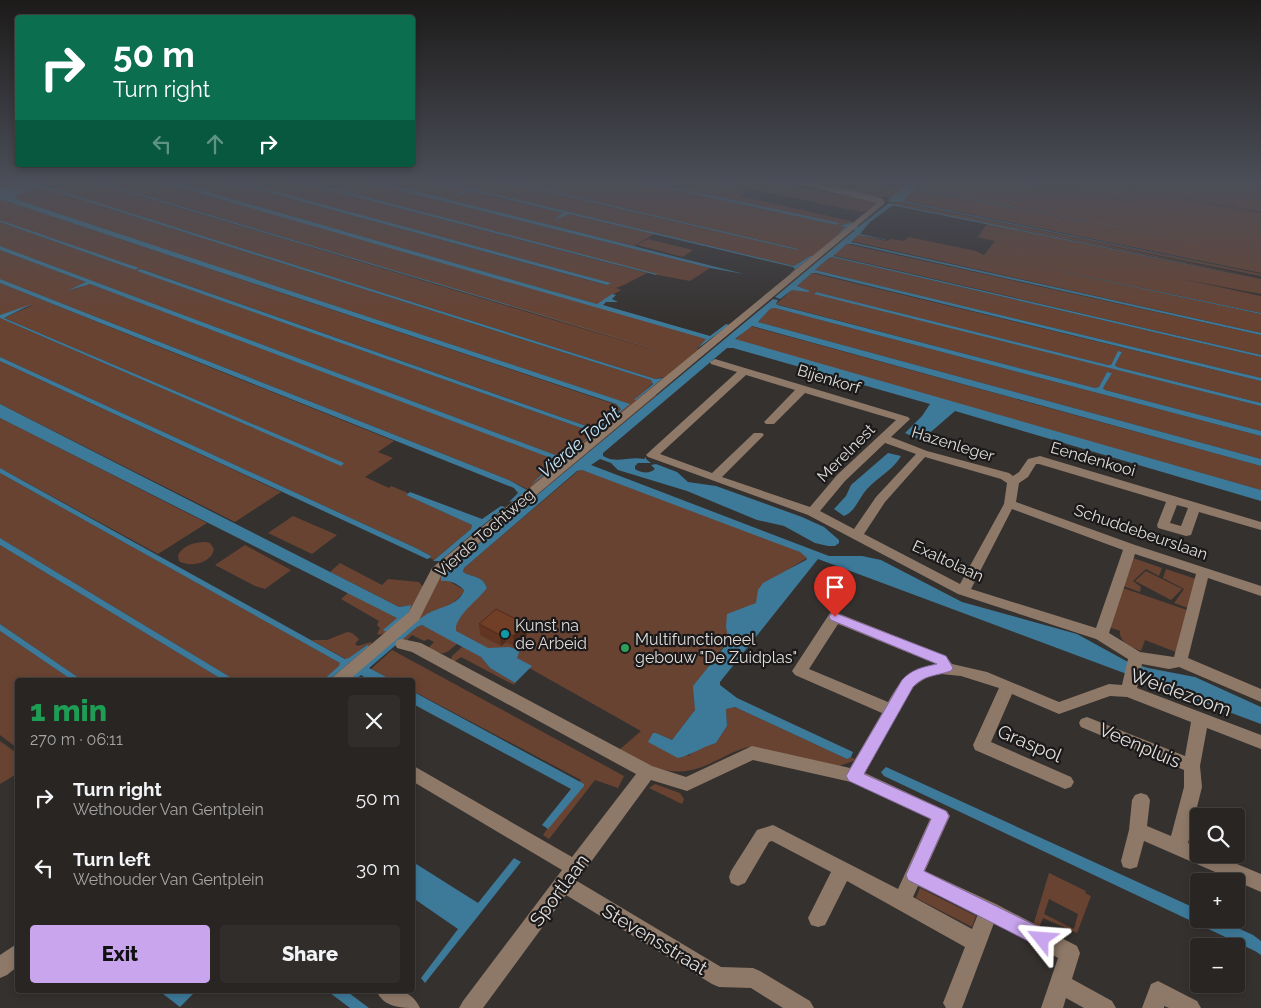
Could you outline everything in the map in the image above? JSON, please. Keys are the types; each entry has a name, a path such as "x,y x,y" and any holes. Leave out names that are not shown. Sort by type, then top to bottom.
{"street":[{"name":"Vierde Tochtweg","path":"341,678 414,616 422,605 429,585 437,571 602,437 852,229"},
{"name":"Bijenkorf","path":"715,362 904,418"},
{"name":"Exaltolaan","path":"744,371 652,455 812,512 963,591 1101,635 1135,659 1169,663 1180,661 1261,696"},
{"path":"770,422 803,388"},
{"name":"Merelnest","path":"812,512 841,478 904,418"},
{"path":"714,478 758,435"},
{"name":"Hazenleger","path":"883,438 923,453 1004,476 1013,482"},
{"path":"857,536 880,500 923,453"},
{"name":"Eendenkooi","path":"1013,482 1024,474 1032,461 1040,460 1261,526"},
{"path":"963,591 1010,504 1013,482"},
{"path":"1173,500 1163,525 1186,532 1194,506"},
{"name":"Schuddebeurslaan","path":"1010,504 1130,548 1261,591"},
{"path":"1101,635 1130,548"},
{"path":"1180,661 1203,572"},
{"name":"Weidezoom","path":"886,708 800,671 835,617 941,660 946,668"},
{"path":"402,644 416,647 647,772 686,784 752,753 854,776 941,816 902,901"},
{"path":"1129,685 1135,659"},
{"name":"Weidezoom","path":"854,776 908,683 914,676 923,672 946,668 964,670 1059,708 1129,685 1200,719 1261,742"},
{"name":"Graspol","path":"1007,687 981,746 1066,782"},
{"name":"Veenpluis","path":"1178,846 1193,786 1192,766 1200,719"},
{"name":"Veenpluis","path":"1087,723 1192,766"},
{"name":"Sportlaan","path":"470,1008 647,772"},
{"name":"Stevensstraat","path":"415,774 719,977 753,978 803,1008"},
{"path":"1130,862 1138,830 1141,800"},
{"path":"1138,830 1261,883"},
{"path":"738,877 763,836 773,833 976,942"},
{"path":"818,918 843,869"},
{"path":"914,875 988,910 1070,953 1052,1008"},
{"path":"954,1003 988,910"},
{"path":"0,968 15,956"},
{"path":"1060,984 1105,1008"},
{"path":"1154,1008 1158,991 1190,1008"},
{"path":"390,993 409,1008"}],"shaded area":[{"path":"0,229 20,229 135,270 138,268 26,229 90,229 620,406 621,409 613,417 629,404 105,229 174,229 651,380 653,383 635,400 663,377 655,379 181,229 251,229 677,357 257,229 325,229 704,337 706,340 697,348 699,349 728,325 726,324 730,325 613,420 608,421 610,423 539,485 528,488 530,490 516,504 511,503 527,489 509,480 0,279 0,250 86,282 68,291 90,284 557,460 536,478 572,450 564,456 558,456 0,246","holes":["142,269 589,427 597,427 605,422 582,442 590,434 590,431 138,271"]},
{"path":"336,229 402,229 606,285 610,283 413,229 479,229 647,273 616,288 621,290 597,304"},
{"path":"486,229 554,229 710,268 690,281 658,275"},
{"path":"567,229 633,229 654,234 634,246"},
{"path":"640,229 707,229 797,250 713,229 843,229 838,235 846,229 793,274 790,274 810,256 794,266"},
{"path":"853,229 855,229 701,357 699,357"},
{"path":"984,229 1012,229 1261,279 1261,294 1182,279 1261,296 1261,313 1028,264 1261,314 1261,333 851,241 858,235 886,241 892,239 904,241 909,237 976,251 984,255 995,241 978,237"},
{"path":"1018,229 1034,229 1261,274 1261,276 1057,235 1261,278"},
{"path":"1044,229 1261,229 1261,273"},
{"path":"648,239 693,250 683,257 637,245"},
{"path":"847,244 1261,335 1261,355 832,255"},
{"path":"832,257 1261,357 1261,378 815,270"},
{"path":"812,273 1261,381 1261,403 1117,367 1115,365 1122,352 1119,351 1111,365 1108,365 814,293 1261,406 1261,431 1105,390 1103,388 1112,373 1107,372 1099,387 1095,388 776,304 792,290 809,291 797,286"},
{"path":"0,283 394,441 378,452 393,458 365,477 389,488 391,486 408,493 406,495 472,525 471,529 434,560 430,558 431,556 416,548 0,357 0,318 340,465 343,463 4,318 33,305 0,315"},
{"path":"775,308 1261,436 1261,459 758,322 770,309"},
{"path":"750,326 1261,466 1261,490 735,340"},
{"path":"0,361 281,492 235,522 0,404"},
{"path":"654,394 657,395 447,570 447,580 464,590 461,595 457,600 444,608 417,620 427,604 436,577"},
{"path":"0,418 207,523 158,554 0,468"},
{"path":"582,470 797,549 806,555 807,558 792,567 756,603 694,686 695,710 672,740 656,733 688,756 699,748 716,743 727,726 726,709 735,707 847,759 851,757 856,760 839,766 748,747 705,766 688,771 657,768 619,750 641,731 531,669 444,629 487,588 480,579 463,572 464,568 578,471"},
{"path":"0,473 340,663 340,666 325,678 232,678 0,538"},
{"path":"293,516 337,535 312,554 268,533"},
{"path":"193,543 210,543 214,549 205,561 189,564 179,561 178,555 186,546"},
{"path":"0,545 220,678 79,678 0,624"},
{"path":"245,545 291,570 265,589 255,586 215,565"},
{"path":"1133,558 1162,568 1159,576 1146,569 1133,581 1141,587 1140,592 1123,586"},
{"path":"340,563 382,585 388,579 419,582 423,587 418,606 401,626 389,633 377,634 380,628 377,625 379,621 341,599 348,593 398,618 384,630 386,632 406,616 411,605 399,607 330,572"},
{"path":"1166,569 1196,579 1188,608 1174,603 1184,589 1163,578"},
{"path":"1146,571 1182,589 1171,600 1135,581"},
{"path":"1123,588 1187,610 1176,652 1145,640 1141,651 1124,642 1120,631 1109,627"},
{"path":"422,625 458,643 447,652 441,653 428,648 434,642 428,639 424,641 412,635 405,642 400,641"},
{"path":"0,631 69,678 15,678 15,746 0,735"},
{"path":"347,632 352,633 359,639 355,644 358,646 371,642 372,646 338,678 331,678 368,646 366,645 349,659 346,659 311,640 327,640"},
{"path":"463,646 481,657 490,668 515,683 514,685 461,657 454,662 451,661 452,656"},
{"path":"392,650 624,776 618,788 595,780 549,839 543,835 581,780 415,692 415,678 387,678 371,669"},
{"path":"0,741 15,752 15,775 0,784"},
{"path":"655,784 680,793 684,799 682,804 649,788"},
{"path":"1049,873 1086,891 1085,893 1091,896 1077,933 1043,918 1039,928 1033,926","holes":["1049,899 1078,914 1074,929 1044,914"]},
{"path":"920,888 976,916 972,927 916,898"}],"water":[{"path":"20,229 26,229 139,268 135,270"},
{"path":"90,229 105,229 630,404 613,418 621,409 616,404"},
{"path":"174,229 181,229 655,379 663,378 634,400 653,384 651,380"},
{"path":"252,229 257,229 678,356"},
{"path":"324,229 336,229 597,304 612,294 616,295 612,299 618,302 606,302 603,305 710,336 726,324 729,325 697,349 706,339"},
{"path":"402,229 413,229 611,283 607,285"},
{"path":"480,229 487,229 656,275"},
{"path":"554,229 566,229 744,274 710,268"},
{"path":"633,229 640,229 794,266 812,256 790,274 795,269"},
{"path":"707,229 798,249 797,250"},
{"path":"851,229 864,229 860,234 888,240 858,235 851,242 1261,333 1261,335 852,244 847,244 833,256 1261,355 1261,357 832,257 815,270 1261,378 1261,381 816,273 812,273 797,286 810,291 792,290 780,299 775,297 855,230"},
{"path":"1011,229 1016,229 1261,279"},
{"path":"1036,229 1041,229 1261,274"},
{"path":"0,246 558,456 564,456 572,450 574,451 531,485 556,460 90,284 67,291 86,282 0,250"},
{"path":"979,254 1261,313 1261,314"},
{"path":"141,269 589,427 597,427 605,422 607,424 582,443 590,434 590,431 137,271"},
{"path":"0,279 509,480 527,490 515,501 509,502 518,493 514,488 0,283"},
{"path":"816,292 1108,365 1111,365 1118,351 1122,352 1115,365 1117,367 1261,403 1261,406 814,294"},
{"path":"773,299 778,300 776,304 778,305 1095,388 1099,387 1107,372 1112,373 1103,388 1105,390 1261,431 1261,436 775,308 770,309 758,322 1261,459 1261,466 752,326 735,339 1261,490 1261,501 955,411 925,437 918,439 905,433 922,416 930,404 733,348 727,348 603,453 603,456 618,460 644,459 646,457 651,463 638,463 635,469 651,472 655,469 651,465 656,464 677,472 688,482 716,486 802,517 824,527 839,540 839,543 835,546 828,546 815,543 784,526 757,520 687,491 618,470 611,463 600,459 591,465 829,556 862,556 881,560 962,602 1077,634 1128,662 1195,677 1261,707 1261,724 818,559 720,682 720,685 737,698 853,752 851,757 847,759 735,707 726,709 727,726 716,743 678,758 648,742 653,733 672,740 695,710 693,686 729,641 726,627 727,614 756,603 758,590 763,583 807,558 800,552 582,470 577,471 464,568 463,572 483,581 487,588 463,614 456,626 456,631 488,648 509,647 520,650 517,658 532,666 515,683 490,668 481,657 422,625 417,627 369,668 388,678 366,678 361,675 357,678 349,678 416,621 454,602 462,595 464,590 459,586 448,581 441,581 441,577 447,570"},
{"path":"32,304 4,318 344,463 341,466 0,318 0,315"},
{"path":"0,357 431,556 427,559 0,361"},
{"path":"0,404 399,607 411,605 410,610 406,616 386,632 383,630 397,618 0,418"},
{"path":"888,453 901,456 894,465 867,489 854,508 844,516 834,509 846,496 851,485"},
{"path":"0,468 345,659 367,645 369,646 331,678 325,678 340,663 0,473"},
{"path":"410,492 482,519 501,506 505,507 440,561 433,561 471,529 472,525 406,495"},
{"path":"0,538 232,678 220,678 0,545"},
{"path":"0,624 79,678 69,678 0,631"},
{"path":"415,693 584,784 548,829 542,825 571,789 415,705"},
{"path":"886,767 1190,906 1190,920 884,776 881,772"},
{"path":"514,858 521,862 425,983 421,978 458,929 415,899 415,863 478,903"},
{"path":"1206,928 1238,928 1253,935 1261,941 1261,955 1245,946 1245,938 1227,938"},
{"path":"162,993 194,993 180,1007"},
{"path":"330,993 349,993 369,1008 350,1008"}],"building":[{"path":"496,609 526,624 513,636 504,631 500,635 479,624"}],"place":[{"name":"Kunst na de Arbeid","path":"505,634"},
{"name":"Multifunctioneel gebouw \"De Zuidplas\"","path":"625,648"}],"route":[{"path":"835,617 941,660 946,668 923,672 914,676 908,683 854,776 941,816 914,875 988,910 1042,939"}],"water label":[{"name":"Vierde Tocht","path":"579,442"}]}
